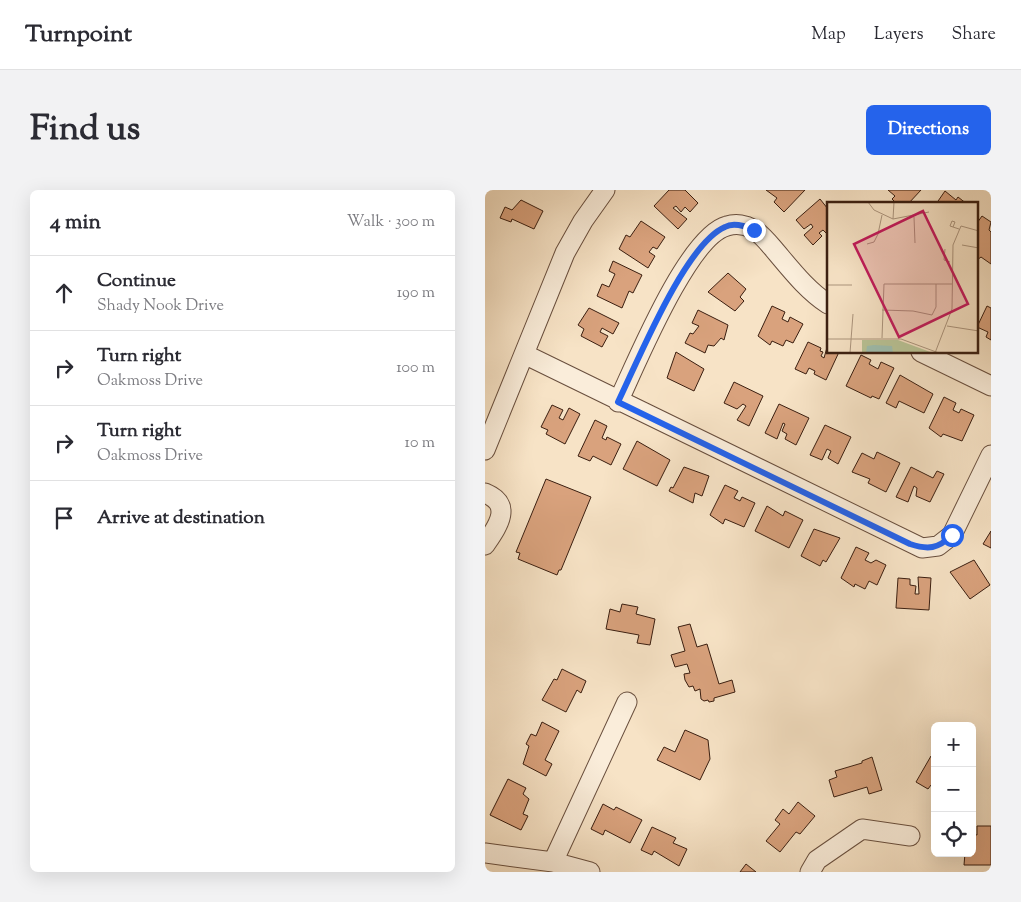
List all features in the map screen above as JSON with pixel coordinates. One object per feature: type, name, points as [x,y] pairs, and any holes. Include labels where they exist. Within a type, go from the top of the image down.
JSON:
[{"type":"street","points":[[485,450],[565,254],[583,221],[605,190]]},
{"type":"street","points":[[618,402],[683,272],[709,239],[726,226],[745,226],[763,236],[807,288],[827,303]]},
{"type":"street","points":[[524,354],[618,402],[922,548],[930,549],[938,546],[952,535],[991,455]]},
{"type":"street","points":[[925,354],[991,386]]},
{"type":"street","points":[[485,493],[494,497],[500,505],[501,520],[485,545]]},
{"type":"street","points":[[553,862],[627,702]]},
{"type":"street","points":[[810,872],[817,860],[863,829],[910,836]]},
{"type":"street","points":[[485,852],[553,862],[591,872]]},
{"type":"building","points":[[669,190],[685,190],[698,203],[690,212],[685,207],[681,212],[676,206],[673,208],[687,219],[678,229],[654,206]]},
{"type":"building","points":[[766,190],[805,190],[784,212],[774,202],[777,198]]},
{"type":"building","points":[[888,190],[921,190],[910,202],[895,202],[892,199],[895,196]]},
{"type":"building","points":[[945,191],[956,200],[958,197],[964,202],[937,202]]},
{"type":"building","points":[[820,199],[827,208],[827,232],[826,233],[823,230],[819,233],[822,236],[813,245],[804,235],[813,227],[811,224],[804,229],[796,220]]},
{"type":"building","points":[[521,200],[543,211],[534,229],[512,219],[511,222],[500,218],[505,207],[512,210]]},
{"type":"building","points":[[982,216],[991,222],[989,230],[991,232],[991,264],[981,257],[978,259],[978,222]]},
{"type":"building","points":[[641,221],[665,237],[657,249],[653,247],[649,252],[655,256],[648,268],[619,249],[626,235],[630,237]]},
{"type":"building","points":[[613,261],[642,275],[633,293],[629,291],[622,308],[597,296],[602,284],[609,287],[615,274],[609,271]]},
{"type":"building","points":[[728,273],[746,289],[740,297],[744,301],[735,311],[708,292]]},
{"type":"building","points":[[772,306],[785,312],[782,319],[788,322],[790,317],[803,324],[793,343],[786,340],[783,346],[772,341],[770,345],[758,336]]},
{"type":"building","points":[[987,306],[991,308],[991,340],[986,337],[988,332],[978,327]]},
{"type":"building","points":[[589,308],[619,323],[613,334],[602,328],[600,332],[608,336],[602,347],[581,336],[584,329],[578,325]]},
{"type":"building","points":[[698,310],[728,325],[724,340],[721,338],[714,346],[708,345],[705,353],[685,343],[690,333],[693,334],[699,326],[692,323]]},
{"type":"building","points":[[808,342],[821,348],[820,351],[823,352],[821,356],[824,358],[827,348],[827,354],[838,354],[826,380],[814,374],[815,371],[809,368],[806,374],[795,369]]},
{"type":"building","points":[[676,352],[704,369],[694,391],[667,378]]},
{"type":"building","points":[[861,355],[871,360],[869,364],[878,369],[881,362],[894,368],[879,399],[872,396],[871,398],[846,386]]},
{"type":"building","points":[[900,375],[933,394],[924,413],[899,401],[896,408],[886,403]]},
{"type":"building","points":[[734,382],[763,396],[749,426],[737,420],[746,406],[743,404],[737,409],[724,403]]},
{"type":"building","points":[[944,397],[956,403],[953,410],[959,413],[961,409],[974,415],[962,441],[943,434],[941,437],[929,428]]},
{"type":"building","points":[[779,404],[809,418],[796,445],[785,439],[787,434],[782,431],[785,424],[783,423],[777,439],[765,433]]},
{"type":"building","points":[[552,405],[563,410],[559,418],[563,420],[569,408],[580,414],[565,444],[546,434],[548,430],[541,427]]},
{"type":"building","points":[[595,420],[607,426],[602,438],[606,440],[607,437],[621,444],[611,465],[593,456],[590,461],[578,456]]},
{"type":"building","points":[[825,425],[851,437],[838,464],[828,458],[831,451],[827,449],[822,460],[810,455]]},
{"type":"building","points":[[637,441],[670,460],[657,486],[623,469]]},
{"type":"building","points":[[877,452],[900,463],[886,492],[868,483],[870,479],[852,472],[862,453],[874,459]]},
{"type":"building","points":[[684,467],[709,476],[702,496],[695,493],[693,503],[669,491],[671,487],[673,488]]},
{"type":"building","points":[[911,467],[933,478],[937,471],[944,474],[930,502],[916,496],[917,488],[914,486],[908,502],[896,497]]},
{"type":"building","points":[[546,479],[591,497],[561,570],[559,570],[557,575],[518,559],[520,553],[516,552]]},
{"type":"building","points":[[725,485],[738,491],[734,498],[740,501],[742,497],[755,503],[744,527],[725,519],[723,524],[710,515]]},
{"type":"building","points":[[767,506],[783,516],[785,511],[803,520],[789,548],[755,531]]},
{"type":"building","points":[[814,529],[840,538],[826,562],[823,560],[820,566],[801,556]]},
{"type":"building","points":[[991,531],[991,548],[983,544]]},
{"type":"building","points":[[856,547],[869,553],[865,560],[871,563],[876,560],[886,565],[877,585],[869,581],[865,589],[855,584],[854,587],[841,578]]},
{"type":"building","points":[[974,560],[990,585],[970,599],[950,572]]},
{"type":"building","points":[[918,577],[931,578],[929,610],[896,608],[898,578],[910,579],[910,585],[916,586],[915,594],[919,594]]},
{"type":"building","points":[[622,604],[638,607],[636,614],[655,619],[650,645],[637,643],[639,635],[606,629],[610,609],[620,612]]},
{"type":"building","points":[[690,624],[697,647],[707,644],[719,684],[732,680],[735,692],[714,698],[714,701],[704,701],[701,699],[700,689],[695,691],[693,686],[689,687],[685,680],[684,674],[690,673],[687,664],[675,667],[671,655],[685,651],[678,627]]},
{"type":"building","points":[[562,669],[586,681],[581,693],[577,690],[566,712],[542,700],[554,679],[557,680]]},
{"type":"building","points":[[542,722],[559,731],[545,760],[552,764],[546,776],[523,764],[529,746],[526,744],[531,734],[536,736]]},
{"type":"building","points":[[685,730],[708,740],[710,759],[700,780],[657,760],[664,747],[675,752]]},
{"type":"building","points":[[931,756],[931,785],[928,789],[916,782]]},
{"type":"building","points":[[872,757],[882,790],[869,794],[867,787],[834,797],[829,780],[837,777],[835,771],[862,763],[862,761]]},
{"type":"building","points":[[508,779],[526,788],[523,794],[529,799],[523,814],[528,816],[521,830],[490,815]]},
{"type":"building","points":[[798,802],[815,816],[800,834],[796,832],[780,852],[766,841],[780,824],[775,820],[783,809],[789,814]]},
{"type":"building","points":[[603,804],[614,810],[616,807],[642,820],[630,843],[605,830],[603,835],[591,829]]},
{"type":"building","points":[[977,826],[991,826],[991,865],[964,865],[965,857],[976,857]]},
{"type":"building","points":[[652,827],[676,838],[673,843],[687,849],[679,866],[654,851],[652,855],[641,850]]},
{"type":"building","points":[[746,864],[756,872],[740,872]]},
{"type":"route","points":[[754,230],[745,226],[726,226],[709,239],[692,257],[668,298],[618,402],[910,544],[930,549],[946,541],[952,535]]}]
